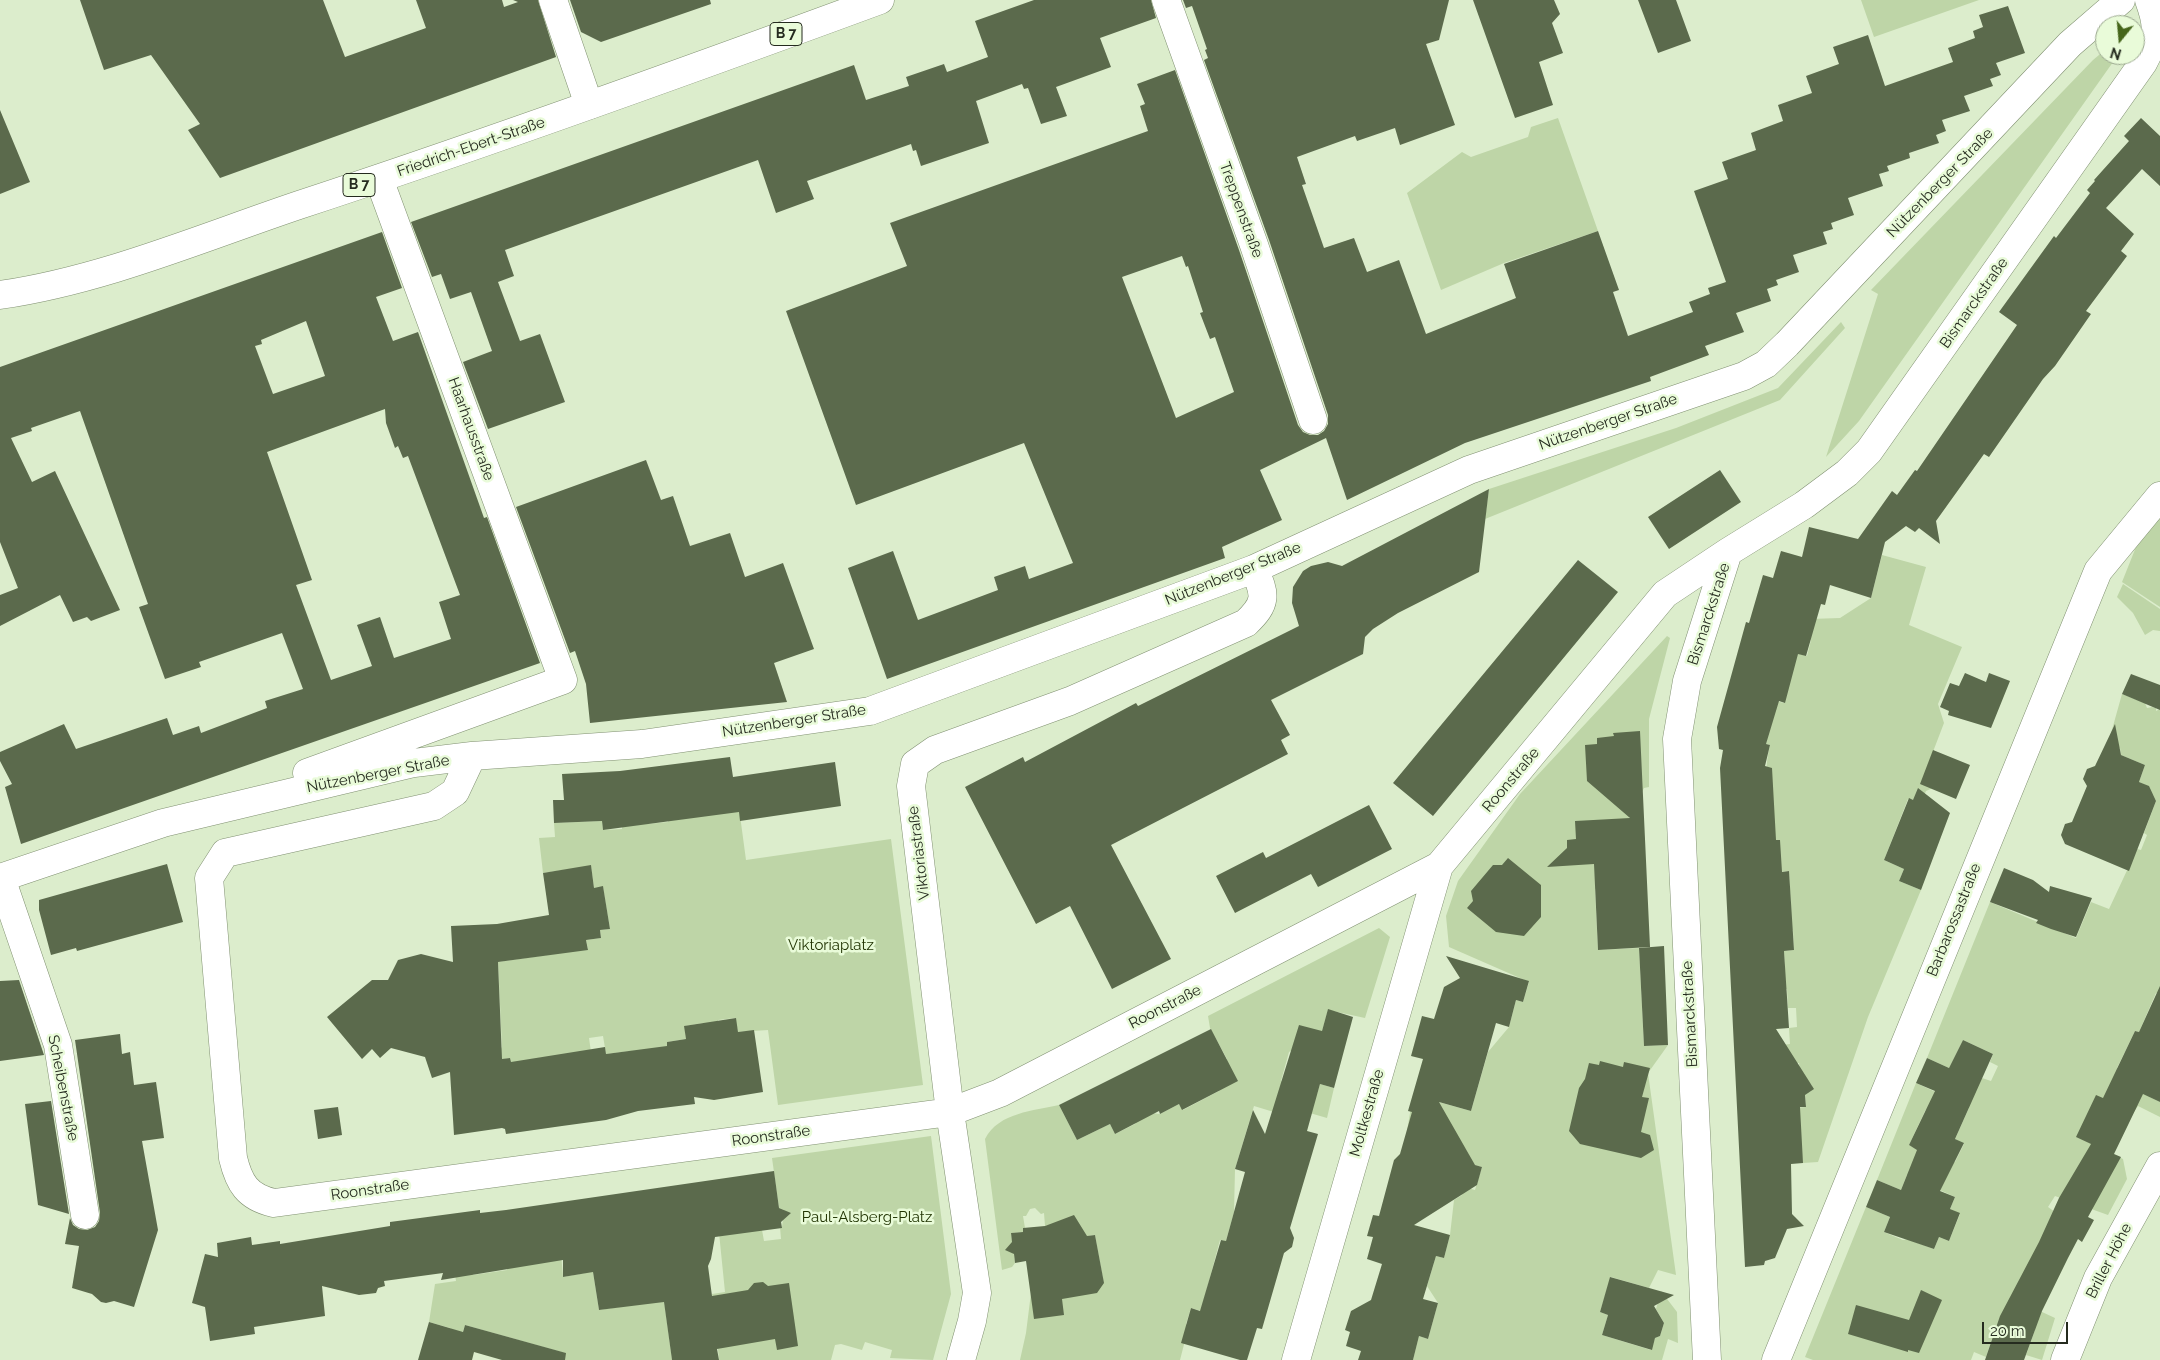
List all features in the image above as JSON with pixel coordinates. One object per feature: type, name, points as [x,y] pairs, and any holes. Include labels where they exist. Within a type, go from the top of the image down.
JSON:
[{"type":"street","points":[[553,0],[589,106]]},
{"type":"street","name":"Friedrich-Ebert-Straße","points":[[0,295],[34,290],[129,264],[589,106],[880,0]]},
{"type":"street","name":"Treppenstraße","points":[[1166,0],[1254,245],[1313,420]]},
{"type":"street","name":"Nützenberger Straße","points":[[0,878],[122,835],[214,809],[414,763],[472,756],[642,744],[870,711],[1254,569],[1469,470],[1744,376],[1766,364],[2070,44],[2121,0]]},
{"type":"street","name":"Bismarckstraße","points":[[1708,1360],[1677,739],[1688,681],[1728,552],[1804,505],[1847,473],[1869,451],[2143,64],[2157,36],[2155,15],[2149,0]]},
{"type":"street","name":"Haarhausstraße","points":[[379,179],[562,680]]},
{"type":"street","name":"Barbarossastraße","points":[[1776,1360],[2098,571],[2160,496]]},
{"type":"street","name":"Roonstraße","points":[[472,756],[455,792],[434,806],[225,853],[209,878],[233,1158],[238,1179],[259,1200],[274,1203],[950,1112],[1000,1093],[1439,866],[1665,594],[1728,552]]},
{"type":"street","name":"Viktoriastraße","points":[[961,1360],[972,1321],[977,1293],[950,1112],[911,786],[915,764],[935,750],[1070,701],[1246,623],[1260,610],[1264,596],[1254,569]]},
{"type":"street","name":"Nützenberger Straße","points":[[214,809],[224,803],[562,680]]},
{"type":"street","name":"Moltkestraße","points":[[1296,1360],[1439,866]]},
{"type":"street","name":"Scheibenstraße","points":[[0,878],[58,1045],[85,1215]]},
{"type":"street","name":"Briller Höhe","points":[[2065,1360],[2098,1278],[2160,1166]]},
{"type":"green space","points":[[1861,0],[1979,0],[1874,37]]},
{"type":"green space","points":[[2095,58],[2095,65],[2111,65],[1859,421],[1826,457],[1878,294],[1871,290]]},
{"type":"green space","points":[[1558,118],[1598,231],[1504,263],[1441,290],[1407,193],[1462,152],[1471,157],[1528,137],[1531,127]]},
{"type":"green space","points":[[1841,322],[1845,328],[1780,400],[1485,519],[1489,489],[1676,428],[1778,388]]},
{"type":"green space","points":[[2160,513],[2160,607],[2122,582],[2140,537]]},
{"type":"green space","points":[[1882,555],[1926,567],[1909,625],[1962,647],[1938,704],[1944,723],[1926,770],[1935,787],[1926,791],[1921,803],[1908,799],[1884,860],[1904,869],[1899,881],[1921,890],[1868,1017],[1818,1162],[1803,1163],[1795,1108],[1806,1107],[1805,1093],[1811,1091],[1812,1086],[1809,1082],[1801,1081],[1799,1063],[1783,1063],[1782,1045],[1790,1044],[1789,1028],[1797,1027],[1796,1008],[1788,1008],[1787,989],[1779,989],[1785,969],[1784,951],[1794,950],[1793,930],[1783,930],[1791,910],[1789,871],[1780,872],[1770,825],[1766,776],[1770,745],[1766,744],[1773,700],[1784,703],[1785,650],[1807,656],[1811,640],[1807,639],[1810,619],[1840,618],[1871,598]]},
{"type":"green space","points":[[2123,584],[2160,609],[2160,631],[2153,630],[2145,635],[2133,613],[2117,597]]},
{"type":"green space","points":[[1667,636],[1670,638],[1649,719],[1649,787],[1644,788],[1629,818],[1631,859],[1647,886],[1595,889],[1598,950],[1639,948],[1644,1046],[1668,1045],[1648,1073],[1676,1275],[1658,1270],[1649,1288],[1611,1277],[1600,1312],[1608,1315],[1602,1335],[1651,1350],[1655,1338],[1660,1336],[1664,1323],[1656,1309],[1661,1291],[1677,1312],[1678,1343],[1668,1339],[1662,1360],[1413,1360],[1419,1336],[1428,1339],[1438,1303],[1427,1286],[1436,1256],[1444,1258],[1450,1235],[1454,1200],[1462,1195],[1464,1187],[1475,1190],[1482,1167],[1467,1163],[1469,1155],[1465,1148],[1407,1131],[1413,1095],[1471,1111],[1488,1052],[1509,1027],[1516,1000],[1523,1002],[1529,982],[1449,947],[1446,916],[1458,881],[1520,794]]},
{"type":"green space","points":[[2122,694],[2145,703],[2147,708],[2156,708],[2156,711],[2160,709],[2160,994],[2156,993],[2139,1032],[2135,1031],[2117,1068],[2154,1088],[2150,1097],[2160,1102],[2160,1117],[2138,1106],[2134,1112],[2077,1137],[2123,1159],[2127,1179],[2108,1215],[2055,1196],[2048,1207],[2055,1212],[2027,1305],[2055,1318],[2042,1360],[2026,1355],[2035,1330],[1995,1330],[1986,1357],[1974,1352],[1971,1360],[1813,1360],[1805,1357],[1866,1207],[1890,1217],[1884,1232],[1903,1240],[1915,1238],[1915,1242],[1934,1249],[1939,1237],[1949,1241],[1960,1214],[1950,1209],[1955,1197],[1907,1175],[1901,1190],[1877,1180],[1916,1083],[1940,1094],[1982,1078],[1991,1081],[1998,1066],[1990,1062],[1993,1054],[1963,1040],[1949,1068],[1927,1058],[1990,902],[2076,938],[2091,902],[2109,909],[2137,849],[2141,850],[2147,835],[2144,833],[2156,801],[2153,795],[2146,791],[2148,786],[2139,782],[2145,765],[2121,755],[2120,748],[2108,744]],"holes":[[[1939,1094],[1969,1108],[1955,1139],[1964,1144],[1955,1162],[1937,1154],[1935,1158],[1909,1145],[1925,1111]]]},
{"type":"green space","name":"Viktoriaplatz","points":[[739,808],[746,860],[891,839],[923,1085],[778,1105],[768,1030],[738,1032],[735,1018],[718,1020],[719,1032],[705,1035],[703,1023],[685,1026],[686,1039],[667,1042],[668,1051],[630,1051],[606,1054],[603,1036],[589,1038],[591,1052],[539,1058],[512,1070],[510,1058],[493,1061],[502,1047],[498,962],[588,949],[586,940],[601,938],[600,930],[610,929],[603,887],[594,888],[591,866],[543,873],[539,838],[555,837],[554,823],[602,821],[603,830],[622,829],[622,820],[647,817],[648,824],[668,822],[667,815]]},
{"type":"green space","points":[[1379,928],[1390,937],[1365,1018],[1328,1010],[1322,1031],[1289,1052],[1281,1081],[1317,1094],[1320,1084],[1334,1088],[1327,1118],[1303,1111],[1300,1120],[1254,1106],[1235,1169],[1234,1212],[1226,1241],[1220,1240],[1201,1311],[1191,1308],[1186,1324],[1189,1325],[1180,1360],[1020,1360],[1026,1333],[1031,1293],[1103,1279],[1095,1235],[1073,1238],[1080,1226],[1075,1219],[1045,1226],[1044,1213],[1041,1214],[1035,1208],[1030,1209],[1026,1216],[1023,1216],[1025,1228],[1023,1232],[1011,1233],[1015,1263],[1012,1267],[1002,1270],[985,1139],[991,1130],[999,1123],[1018,1114],[1059,1105],[1077,1140],[1110,1124],[1115,1134],[1135,1124],[1143,1112],[1160,1114],[1179,1104],[1183,1110],[1219,1091],[1227,1059],[1210,1028],[1208,1016]]},
{"type":"green space","name":"Paul-Alsberg-Platz","points":[[931,1136],[951,1294],[933,1360],[890,1358],[892,1350],[865,1342],[862,1350],[841,1344],[835,1345],[831,1360],[714,1360],[719,1359],[712,1294],[725,1292],[716,1203],[762,1230],[764,1241],[781,1239],[780,1227],[782,1227],[784,1210],[779,1208],[772,1158]]},
{"type":"green space","points":[[561,1253],[563,1277],[585,1273],[583,1261],[591,1259],[599,1310],[664,1300],[672,1360],[563,1360],[565,1353],[465,1325],[461,1337],[450,1328],[429,1322],[435,1284],[456,1281],[455,1274],[473,1271],[473,1275],[507,1270],[508,1267]]},
{"type":"building","points":[[80,0],[323,0],[345,57],[426,28],[416,0],[502,0],[504,7],[518,2],[513,0],[538,0],[556,57],[220,178],[188,130],[200,124],[151,55],[104,70]]},
{"type":"building","points":[[570,0],[710,0],[711,4],[601,42],[581,32]]},
{"type":"building","points":[[1034,0],[1151,0],[1156,18],[1100,38],[1111,67],[1056,87],[1067,116],[1041,124],[1028,88],[1024,89],[1022,84],[976,101],[989,143],[921,166],[916,150],[913,151],[911,144],[807,181],[814,199],[776,213],[758,160],[505,250],[514,276],[498,282],[520,341],[540,334],[565,402],[488,429],[463,362],[492,351],[471,292],[450,299],[441,274],[432,277],[411,222],[854,65],[866,100],[909,86],[906,77],[944,64],[947,72],[988,57],[975,21]]},
{"type":"building","points":[[1183,0],[1449,0],[1439,40],[1426,44],[1455,125],[1400,145],[1395,128],[1357,141],[1355,136],[1297,157],[1306,184],[1302,185],[1324,248],[1354,238],[1367,272],[1399,260],[1426,334],[1516,298],[1504,264],[1598,231],[1619,290],[1613,292],[1628,336],[1693,312],[1689,302],[1710,294],[1708,288],[1726,282],[1694,191],[1728,179],[1722,162],[1756,150],[1751,133],[1783,121],[1778,105],[1812,93],[1806,76],[1839,64],[1833,47],[1868,35],[1885,86],[1953,62],[1948,48],[1975,38],[1973,31],[1983,27],[1979,15],[2008,6],[2025,53],[1996,63],[2001,75],[1990,79],[1993,86],[1964,96],[1970,111],[1942,120],[1946,131],[1936,135],[1939,143],[1909,153],[1910,158],[1887,166],[1889,171],[1879,174],[1883,186],[1848,198],[1854,215],[1831,223],[1833,229],[1823,232],[1827,244],[1793,255],[1799,272],[1776,280],[1778,285],[1767,289],[1771,301],[1736,313],[1744,332],[1705,346],[1709,355],[1650,377],[1651,381],[1465,443],[1347,500],[1326,438],[1260,470],[1282,520],[1222,547],[1225,558],[887,679],[848,568],[893,551],[918,620],[998,590],[994,577],[1025,566],[1029,579],[1073,563],[1024,443],[856,505],[786,311],[907,266],[890,223],[1148,131],[1140,106],[1145,104],[1137,84],[1175,70],[1239,250],[1298,425],[1303,432],[1310,435],[1318,435],[1324,431],[1328,424],[1328,415],[1269,240],[1204,60],[1208,58],[1205,50],[1207,49],[1192,6],[1186,8]],"holes":[[[1182,256],[1186,267],[1188,266],[1203,312],[1200,313],[1210,339],[1215,337],[1234,392],[1176,418],[1122,277]]]},
{"type":"building","points":[[1473,0],[1554,0],[1560,14],[1552,23],[1563,53],[1539,62],[1553,105],[1515,118]]},
{"type":"building","points":[[1638,0],[1676,0],[1691,41],[1658,53]]},
{"type":"building","points":[[0,110],[30,182],[0,194]]},
{"type":"building","points":[[2141,118],[2160,136],[2160,186],[2142,169],[2106,208],[2134,234],[2121,251],[2127,256],[2086,311],[2091,314],[1989,457],[1984,454],[1936,521],[1940,544],[1919,528],[1915,532],[1906,526],[1885,542],[1871,598],[1830,585],[1825,605],[1821,604],[1806,656],[1798,654],[1785,703],[1779,701],[1766,744],[1770,745],[1765,766],[1772,768],[1776,840],[1780,840],[1782,872],[1789,871],[1794,950],[1784,951],[1789,1028],[1776,1029],[1814,1089],[1805,1095],[1806,1107],[1800,1107],[1803,1163],[1791,1164],[1792,1214],[1804,1226],[1787,1229],[1775,1258],[1765,1261],[1764,1265],[1745,1267],[1720,768],[1723,750],[1719,749],[1717,727],[1746,622],[1749,623],[1763,575],[1773,578],[1781,551],[1802,557],[1809,527],[1858,539],[1892,491],[1897,495],[1915,470],[1917,471],[2017,325],[1999,312],[2054,236],[2056,238],[2090,193],[2087,190],[2094,180],[2129,141],[2124,136]]},
{"type":"building","points":[[382,232],[402,288],[376,297],[393,341],[418,332],[484,518],[487,517],[540,663],[21,844],[5,787],[12,784],[0,761],[0,752],[64,724],[76,749],[167,718],[173,735],[199,726],[201,733],[267,708],[265,701],[303,689],[282,633],[199,662],[201,667],[165,679],[139,607],[148,604],[80,411],[31,428],[32,431],[11,438],[32,482],[55,471],[120,610],[91,621],[87,617],[73,622],[60,595],[0,626],[0,595],[18,588],[0,542],[0,367]],"holes":[[[306,321],[325,376],[273,394],[255,346],[262,344],[261,340]],[[385,409],[386,423],[395,448],[398,446],[403,458],[408,456],[460,595],[439,602],[451,639],[394,658],[380,617],[357,625],[372,666],[331,680],[296,585],[312,580],[267,452]]]},
{"type":"building","points":[[646,460],[661,500],[673,496],[690,546],[730,533],[745,577],[783,563],[814,649],[774,663],[787,702],[590,723],[586,684],[575,651],[570,653],[516,507]]},
{"type":"building","points":[[1720,470],[1741,502],[1669,549],[1648,517]]},
{"type":"building","points":[[1489,489],[1479,572],[1398,613],[1373,629],[1365,637],[1363,654],[1271,700],[1290,735],[1281,740],[1288,754],[1111,845],[1171,959],[1112,989],[1070,906],[1036,924],[965,787],[1023,757],[1025,762],[1136,703],[1138,706],[1299,626],[1292,603],[1293,587],[1303,571],[1311,566],[1328,562],[1342,566]]},
{"type":"building","points":[[1578,560],[1618,592],[1433,816],[1393,783]]},
{"type":"building","points":[[1965,673],[1986,682],[1989,673],[2010,681],[1991,728],[1948,715],[1949,711],[1940,707],[1950,683],[1959,686]]},
{"type":"building","points":[[2131,674],[2160,685],[2160,710],[2122,694]]},
{"type":"building","points":[[2115,724],[2121,755],[2145,765],[2139,782],[2149,786],[2156,801],[2129,871],[2065,844],[2061,835],[2065,824],[2072,822],[2087,786],[2083,779],[2087,769],[2095,766]]},
{"type":"building","points":[[1640,731],[1650,947],[1598,950],[1594,864],[1547,867],[1567,848],[1567,840],[1576,839],[1575,821],[1630,818],[1587,781],[1585,745],[1597,744],[1597,738],[1614,736],[1613,733]]},
{"type":"building","points":[[1933,750],[1970,765],[1956,799],[1920,784]]},
{"type":"building","points":[[730,757],[733,777],[835,762],[841,806],[740,821],[739,812],[603,830],[602,821],[554,823],[553,800],[564,800],[562,774],[620,771]]},
{"type":"building","points":[[1918,788],[1950,813],[1921,890],[1899,881],[1904,869],[1884,860],[1909,798],[1913,800]]},
{"type":"building","points":[[1369,805],[1392,849],[1318,887],[1311,874],[1235,913],[1216,876],[1263,852],[1266,858]]},
{"type":"building","points":[[1508,858],[1541,885],[1541,917],[1524,936],[1496,932],[1467,908],[1473,901],[1471,891],[1493,865],[1502,865]]},
{"type":"building","points":[[167,864],[183,922],[77,951],[76,948],[51,955],[39,910],[39,900]]},
{"type":"building","points":[[591,865],[594,888],[603,886],[610,929],[600,930],[601,938],[586,940],[588,950],[498,962],[502,1059],[510,1058],[511,1062],[605,1047],[606,1054],[667,1046],[667,1042],[686,1039],[684,1026],[736,1018],[738,1032],[754,1030],[763,1092],[714,1100],[694,1097],[695,1104],[638,1111],[606,1120],[506,1134],[505,1129],[502,1128],[454,1135],[450,1072],[432,1078],[425,1057],[391,1048],[380,1058],[372,1049],[362,1059],[327,1017],[372,980],[388,980],[398,960],[421,954],[453,962],[451,926],[497,924],[549,915],[543,873]]},
{"type":"building","points":[[2004,868],[2033,880],[2049,892],[2050,886],[2092,898],[2076,937],[2036,923],[2038,920],[1990,902]]},
{"type":"building","points":[[1664,946],[1668,1045],[1644,1046],[1639,948]]},
{"type":"building","points":[[1446,956],[1529,981],[1523,1002],[1516,1000],[1509,1027],[1496,1023],[1471,1111],[1439,1102],[1475,1165],[1482,1167],[1477,1185],[1414,1225],[1450,1235],[1444,1258],[1436,1256],[1423,1299],[1438,1303],[1428,1339],[1419,1336],[1413,1360],[1358,1360],[1361,1351],[1346,1346],[1350,1332],[1345,1330],[1351,1311],[1371,1300],[1382,1264],[1367,1259],[1373,1237],[1367,1236],[1373,1215],[1379,1216],[1394,1160],[1400,1154],[1412,1112],[1408,1111],[1423,1059],[1411,1056],[1422,1016],[1434,1019],[1444,987],[1460,978]]},
{"type":"building","points":[[19,980],[44,1055],[0,1061],[0,981]]},
{"type":"building","points":[[2160,986],[2160,1102],[2143,1094],[2114,1154],[2121,1157],[2088,1217],[2094,1220],[2082,1242],[2078,1239],[2068,1258],[2042,1311],[2024,1360],[1985,1360],[2000,1316],[2039,1242],[2059,1198],[2091,1144],[2076,1137],[2096,1095],[2103,1098],[2135,1031],[2139,1032]]},
{"type":"building","points":[[1328,1009],[1353,1017],[1334,1088],[1320,1084],[1307,1131],[1318,1134],[1290,1228],[1294,1238],[1292,1247],[1284,1253],[1262,1329],[1257,1328],[1247,1360],[1240,1360],[1181,1343],[1191,1308],[1200,1311],[1221,1240],[1226,1241],[1245,1172],[1235,1169],[1253,1110],[1265,1134],[1299,1025],[1322,1031]]},
{"type":"building","points":[[1211,1029],[1238,1081],[1182,1110],[1179,1104],[1160,1114],[1159,1111],[1115,1134],[1110,1124],[1077,1140],[1059,1105]]},
{"type":"building","points":[[120,1034],[122,1054],[130,1052],[134,1085],[156,1082],[164,1138],[142,1141],[158,1230],[134,1307],[114,1301],[101,1302],[92,1294],[72,1288],[79,1246],[65,1244],[70,1218],[73,1225],[79,1229],[87,1230],[95,1227],[99,1221],[100,1213],[75,1040]]},
{"type":"building","points":[[1963,1040],[1993,1054],[1955,1139],[1964,1143],[1940,1191],[1955,1197],[1950,1209],[1960,1213],[1949,1241],[1939,1237],[1934,1249],[1884,1232],[1890,1217],[1866,1207],[1877,1180],[1901,1190],[1917,1150],[1909,1145],[1935,1091],[1916,1083],[1927,1058],[1949,1068]]},
{"type":"building","points":[[1600,1061],[1623,1067],[1624,1062],[1650,1068],[1642,1097],[1649,1098],[1641,1132],[1650,1135],[1654,1150],[1641,1158],[1580,1144],[1569,1131],[1579,1088],[1585,1079],[1589,1063],[1599,1065]]},
{"type":"building","points":[[51,1101],[69,1214],[38,1205],[25,1104]]},
{"type":"building","points":[[338,1107],[342,1135],[318,1139],[314,1110]]},
{"type":"building","points":[[774,1171],[779,1208],[791,1213],[781,1222],[782,1228],[715,1237],[708,1266],[712,1296],[748,1290],[754,1283],[763,1282],[768,1286],[789,1283],[798,1346],[777,1350],[775,1339],[717,1349],[719,1360],[672,1360],[664,1302],[599,1310],[593,1272],[563,1277],[563,1260],[441,1280],[443,1273],[384,1281],[385,1286],[378,1288],[376,1293],[359,1295],[322,1286],[325,1316],[254,1327],[255,1334],[210,1341],[205,1307],[192,1303],[205,1254],[218,1257],[217,1243],[251,1237],[252,1245],[280,1241],[280,1244],[390,1226],[390,1222],[480,1210],[480,1213],[506,1210]]},
{"type":"building","points":[[1074,1215],[1087,1236],[1095,1235],[1104,1283],[1097,1293],[1062,1299],[1064,1315],[1034,1319],[1026,1261],[1015,1263],[1014,1254],[1005,1250],[1012,1242],[1011,1233],[1023,1232],[1023,1228],[1045,1226]]},
{"type":"building","points":[[1610,1277],[1674,1295],[1654,1306],[1664,1323],[1660,1336],[1655,1338],[1652,1350],[1602,1335],[1608,1315],[1600,1312]]},
{"type":"building","points":[[1921,1290],[1942,1300],[1919,1353],[1908,1350],[1908,1352],[1848,1334],[1856,1305],[1909,1320]]},
{"type":"building","points":[[429,1322],[463,1332],[465,1325],[566,1353],[565,1360],[502,1360],[474,1352],[472,1360],[418,1360]]}]
